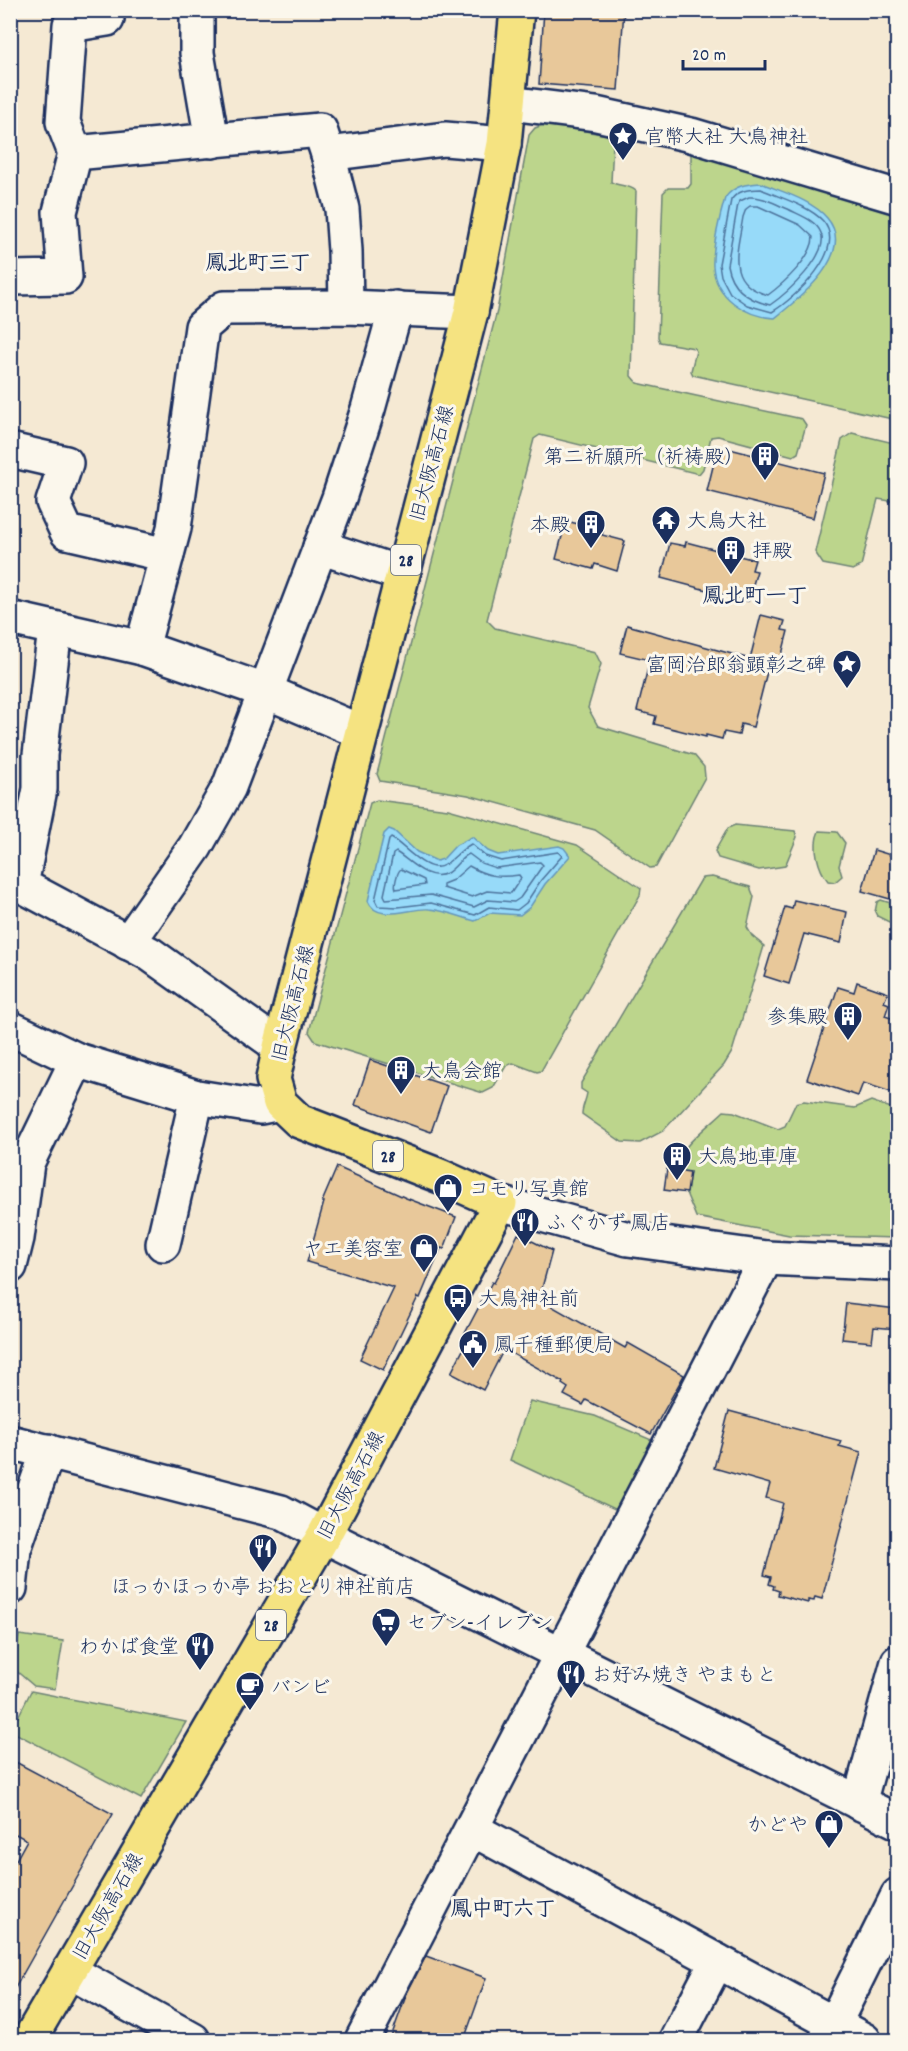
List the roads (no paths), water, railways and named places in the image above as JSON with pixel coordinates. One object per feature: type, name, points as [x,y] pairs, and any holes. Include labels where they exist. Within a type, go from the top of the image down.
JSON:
[{"type":"main road","name":"旧大阪高石線","points":[[280,1103],[273,1079],[280,1047],[471,312],[504,144],[517,10]]},
{"type":"main road","name":"28","points":[[280,1103],[299,1121],[440,1176],[500,1203]]},
{"type":"main road","name":"旧大阪高石線","points":[[29,2040],[324,1535],[500,1203]]},
{"type":"street","points":[[197,10],[197,53],[212,141]]},
{"type":"street","points":[[10,278],[64,277],[60,212],[75,153],[63,122],[70,25],[107,19]]},
{"type":"street","points":[[509,103],[596,114],[691,135],[897,197]]},
{"type":"street","points":[[75,153],[320,130],[342,209],[346,307]]},
{"type":"street","points":[[328,154],[446,139],[504,144]]},
{"type":"street","points":[[142,648],[174,528],[202,327],[224,308],[346,307],[471,312]]},
{"type":"street","points":[[128,943],[195,847],[229,787],[339,498],[368,409],[396,308]]},
{"type":"street","points":[[10,450],[66,463],[53,502],[67,532],[167,555]]},
{"type":"street","points":[[320,547],[402,574]]},
{"type":"street","points":[[10,618],[142,648],[265,691],[361,732]]},
{"type":"street","points":[[55,629],[40,755],[40,789],[21,885],[150,954],[280,1047]]},
{"type":"street","points":[[10,1028],[77,1060],[197,1097],[260,1107],[280,1103]]},
{"type":"street","points":[[10,1266],[17,1238],[27,1163],[77,1060]]},
{"type":"street","points":[[163,1244],[197,1097]]},
{"type":"street","points":[[500,1203],[628,1239],[766,1258],[897,1264]]},
{"type":"street","points":[[362,2040],[766,1258]]},
{"type":"street","points":[[10,1442],[281,1512],[897,1822]]},
{"type":"street","points":[[10,1588],[14,1549],[48,1452]]},
{"type":"street","points":[[859,1803],[897,1662]]},
{"type":"street","points":[[472,1829],[717,1962],[830,2033],[864,2040]]},
{"type":"street","points":[[830,2033],[897,1895]]},
{"type":"street","points":[[676,2040],[717,1962]]},
{"type":"street","points":[[69,1971],[193,2040]]},
{"type":"water","points":[[761,183],[813,206],[827,218],[834,232],[835,246],[822,274],[798,299],[775,318],[753,314],[734,303],[719,287],[713,266],[715,241],[725,198],[737,188]]},
{"type":"water","points":[[389,829],[417,852],[437,861],[443,859],[456,845],[472,837],[488,851],[498,855],[559,846],[564,848],[570,856],[545,884],[530,907],[520,915],[490,913],[475,921],[429,909],[395,913],[379,912],[372,908],[368,901],[384,834]]},
{"type":"place","name":"官幣大社 大鳥神社","points":[[623,162]]},
{"type":"place","name":"第二祈願所（祈祷殿）","points":[[765,482]]},
{"type":"place","name":"大鳥大社","points":[[666,546]]},
{"type":"place","name":"本殿","points":[[591,550]]},
{"type":"place","name":"拝殿","points":[[731,576]]},
{"type":"place","name":"富岡治郎翁顕彰之碑","points":[[847,690]]},
{"type":"place","name":"参集殿","points":[[848,1042]]},
{"type":"place","name":"大鳥会館","points":[[401,1096]]},
{"type":"place","name":"大鳥地車庫","points":[[677,1182]]},
{"type":"place","name":"コモリ写真館","points":[[448,1214]]},
{"type":"place","name":"ふぐかず 鳳店","points":[[525,1248]]},
{"type":"place","name":"ヤエ美容室","points":[[424,1274]]},
{"type":"place","name":"大鳥神社前","points":[[458,1324]]},
{"type":"place","name":"鳳千種郵便局","points":[[473,1370]]},
{"type":"place","name":"ほっかほっか亭 おおとり神社前店","points":[[263,1574]]},
{"type":"place","name":"セブン-イレブン","points":[[386,1648]]},
{"type":"place","name":"わかば食堂","points":[[200,1672]]},
{"type":"place","name":"お好み焼き やまもと","points":[[571,1700]]},
{"type":"place","name":"バンビ","points":[[250,1712]]},
{"type":"place","name":"かどや","points":[[829,1850]]},
{"type":"district","name":"鳳北町三丁","points":[[258,262]]},
{"type":"district","name":"鳳北町一丁","points":[[755,595]]},
{"type":"district","name":"鳳中町六丁","points":[[503,1908]]}]
